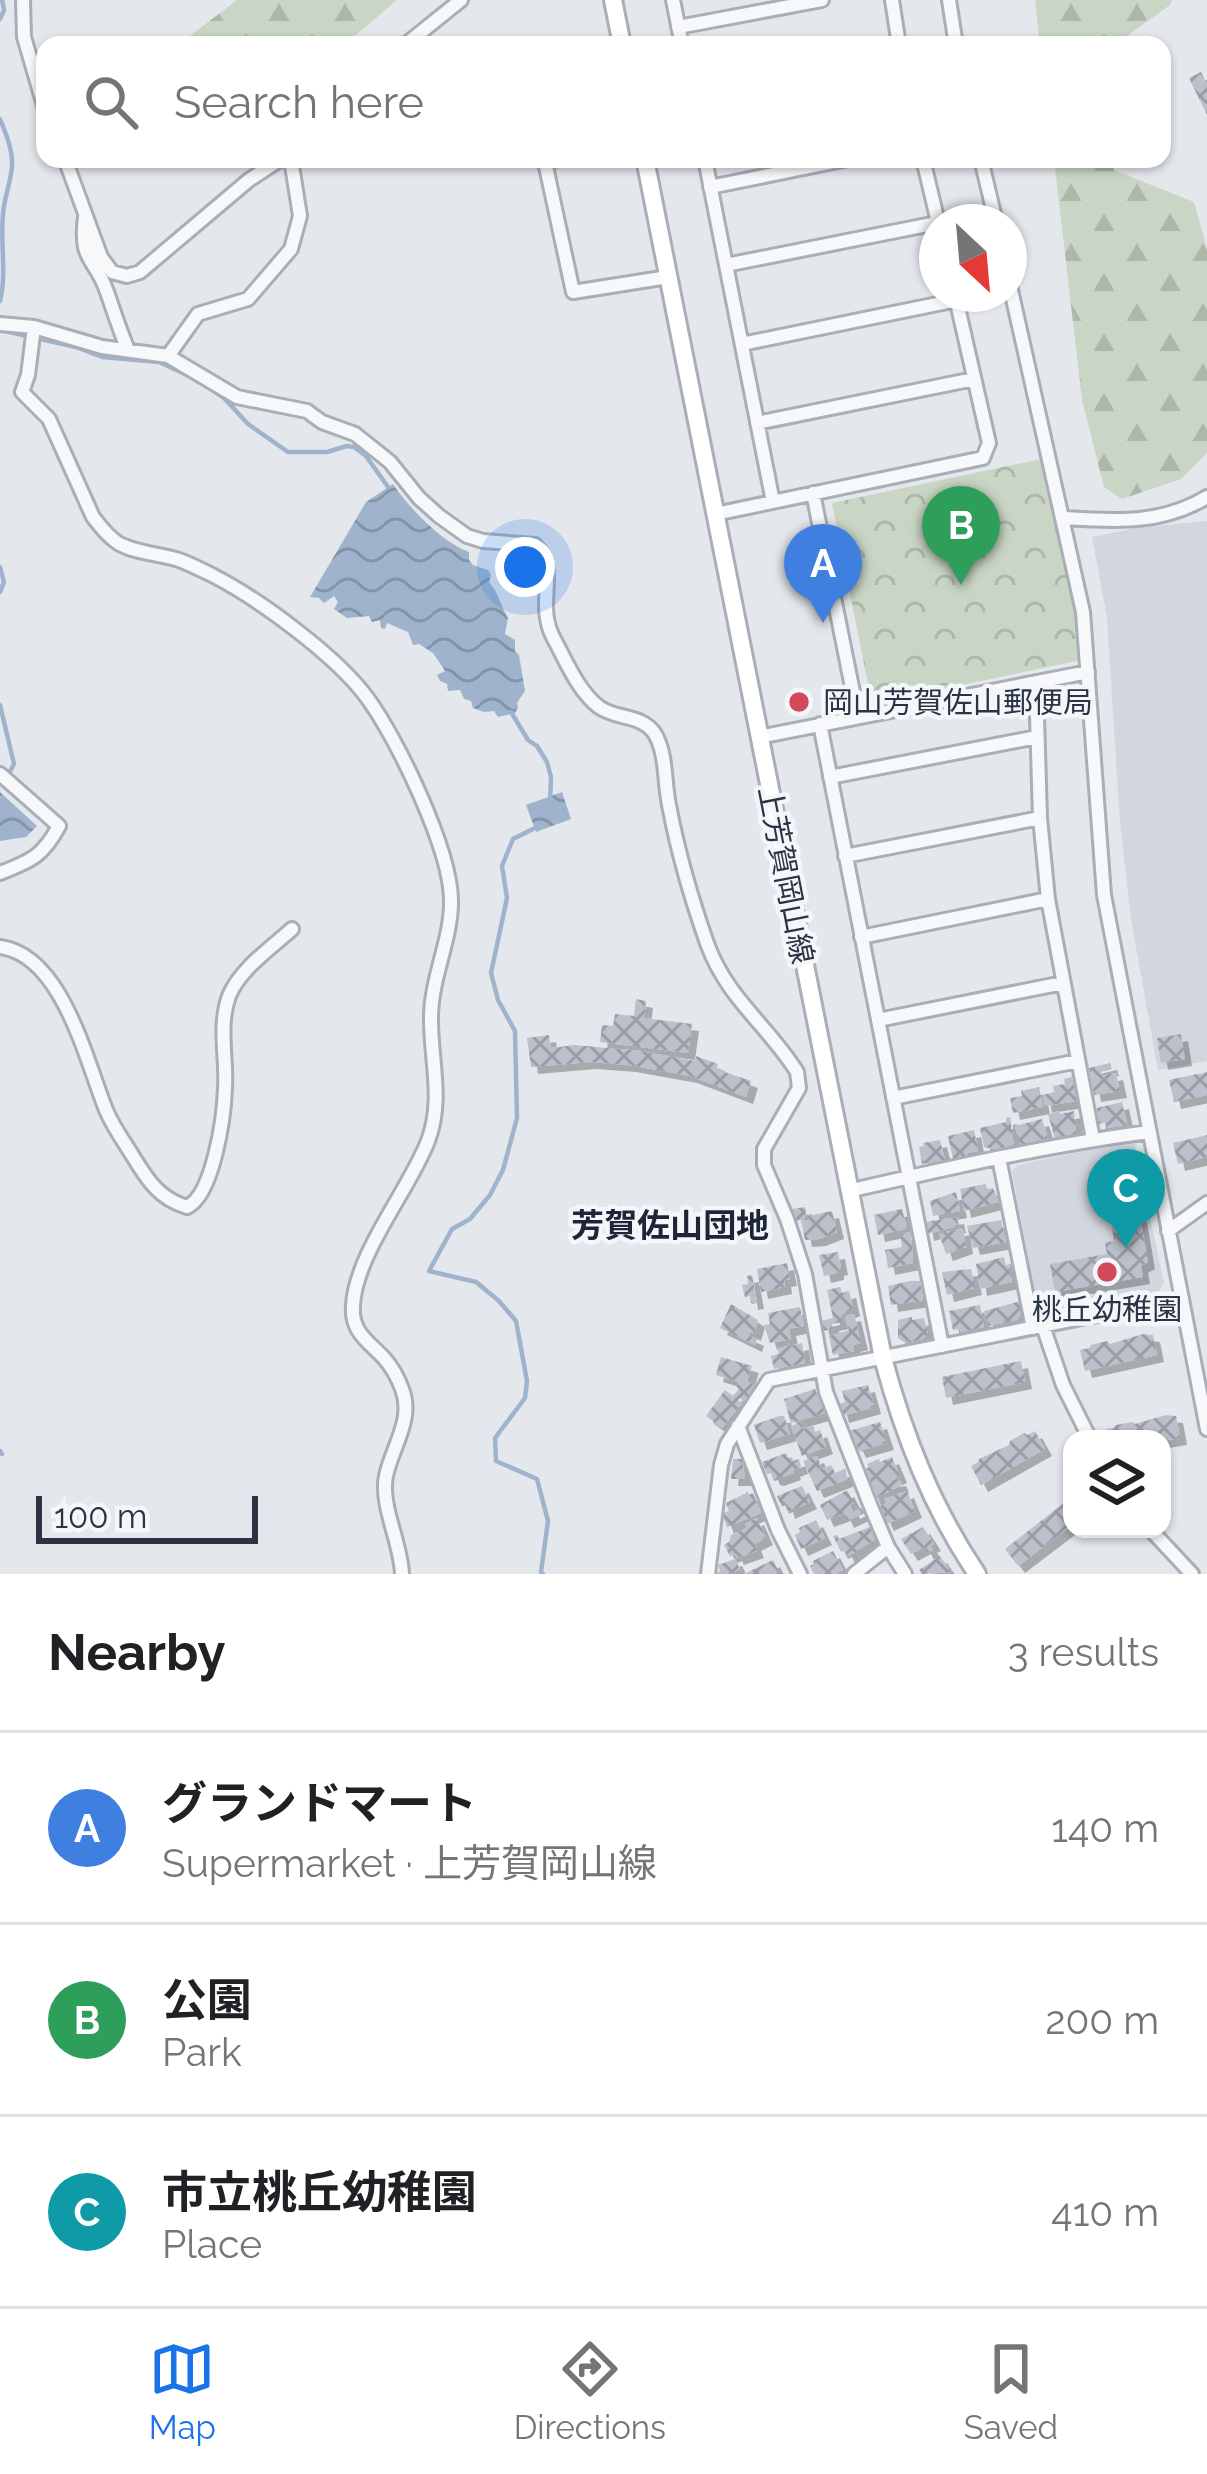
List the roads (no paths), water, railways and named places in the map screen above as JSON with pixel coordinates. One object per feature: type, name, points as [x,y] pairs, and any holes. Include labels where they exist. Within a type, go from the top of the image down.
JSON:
[{"type":"main road","points":[[613,0],[620,36]]},
{"type":"main road","name":"上芳賀岡山線","points":[[647,168],[883,1358],[896,1408],[931,1498],[977,1574]]},
{"type":"street","points":[[23,0],[24,37],[36,79]]},
{"type":"street","points":[[416,36],[461,0]]},
{"type":"street","points":[[673,0],[680,36]]},
{"type":"street","points":[[679,27],[822,0]]},
{"type":"street","points":[[892,0],[898,36]]},
{"type":"street","points":[[949,0],[955,36]]},
{"type":"street","points":[[69,168],[101,257],[112,272],[127,275],[140,272],[267,168]]},
{"type":"street","points":[[168,356],[198,314],[248,299],[291,249],[300,215],[292,168]]},
{"type":"street","points":[[546,168],[574,292],[668,277]]},
{"type":"street","points":[[707,168],[773,502]]},
{"type":"street","points":[[710,188],[805,168]]},
{"type":"street","points":[[925,168],[934,204]]},
{"type":"street","points":[[983,168],[992,204]]},
{"type":"street","points":[[85,216],[82,242],[106,286],[128,350]]},
{"type":"street","points":[[726,265],[919,227]]},
{"type":"street","points":[[742,344],[919,305]]},
{"type":"street","points":[[715,514],[983,458],[989,443],[959,312]]},
{"type":"street","points":[[1016,312],[1083,612],[1105,896],[1207,1430]]},
{"type":"street","points":[[0,324],[33,334],[168,356],[237,397],[307,412],[355,434],[389,462],[429,507],[466,536],[484,542],[535,544],[544,555],[548,579],[545,619],[550,632],[590,698],[613,714],[647,724],[655,735],[682,862],[709,949],[730,990],[797,1072],[800,1088],[764,1149],[764,1166],[805,1274],[826,1392],[889,1547],[905,1574]]},
{"type":"street","points":[[33,334],[22,392],[49,419],[102,530],[120,544],[182,561],[216,577],[342,668],[388,730],[441,844],[452,896],[431,1010],[436,1113],[421,1158],[370,1252],[352,1301],[358,1333],[394,1372],[406,1401],[386,1478],[402,1574]]},
{"type":"street","points":[[757,423],[974,380]]},
{"type":"street","points":[[813,493],[858,717]]},
{"type":"street","points":[[1063,518],[1147,520],[1178,513],[1207,497]]},
{"type":"street","points":[[759,737],[1088,672]]},
{"type":"street","points":[[1036,682],[1048,898],[1093,1139]]},
{"type":"street","points":[[820,724],[942,1346]]},
{"type":"street","points":[[830,777],[1037,737]]},
{"type":"street","points":[[0,774],[59,826],[47,848],[0,873]]},
{"type":"street","points":[[845,856],[1040,818]]},
{"type":"street","points":[[861,937],[1048,898]]},
{"type":"street","points":[[0,947],[31,959],[55,988],[108,1115],[148,1180],[171,1202],[187,1208],[206,1187],[213,1163],[225,1090],[226,1002],[234,985],[292,929]]},
{"type":"street","points":[[878,1020],[1063,983]]},
{"type":"street","points":[[893,1098],[1078,1061]]},
{"type":"street","points":[[848,1191],[1093,1139],[1149,1132]]},
{"type":"street","points":[[999,1158],[1038,1327],[1086,1430]]},
{"type":"street","points":[[1168,1231],[1207,1203]]},
{"type":"street","points":[[708,1574],[727,1444],[769,1380],[1181,1298]]},
{"type":"street","points":[[738,1426],[800,1574]]},
{"type":"street","points":[[1158,1538],[1192,1574]]},
{"type":"street","points":[[854,1574],[889,1547]]},
{"type":"water","points":[[393,484],[427,523],[469,552],[473,565],[491,575],[489,582],[508,618],[505,634],[515,640],[519,655],[525,691],[515,713],[498,717],[494,711],[473,708],[460,690],[448,691],[437,675],[445,671],[433,653],[413,645],[408,632],[387,623],[381,628],[380,620],[372,622],[369,616],[347,618],[334,609],[338,602],[334,596],[324,603],[310,597],[366,502]]},
{"type":"water","points":[[0,792],[37,826],[26,837],[0,841]]},
{"type":"water","points":[[562,792],[571,819],[536,832],[526,805]]},
{"type":"waterway","points":[[0,19],[2,0]]},
{"type":"waterway","points":[[0,119],[12,160],[3,214],[0,301]]},
{"type":"waterway","points":[[0,330],[102,357],[159,362],[224,398],[248,424],[288,452],[354,447],[388,487]]},
{"type":"waterway","points":[[0,567],[4,582],[0,592]]},
{"type":"waterway","points":[[0,705],[14,764],[8,775]]},
{"type":"waterway","points":[[511,712],[547,762],[550,801]]},
{"type":"waterway","points":[[537,827],[513,839],[502,866],[507,898],[491,973],[498,1000],[515,1031],[517,1118],[503,1170],[490,1195],[470,1219],[452,1229],[429,1271],[476,1282],[516,1321],[527,1381],[525,1398],[495,1438],[496,1461],[537,1479],[548,1521],[543,1574]]},
{"type":"place","name":"公園","points":[[961,585]]},
{"type":"place","name":"グランドマート","points":[[823,623]]},
{"type":"place","name":"岡山芳賀佐山郵便局","points":[[799,702]]},
{"type":"place","name":"市立桃丘幼稚園","points":[[1126,1248]]},
{"type":"place","name":"桃丘幼稚園","points":[[1107,1272]]},
{"type":"district","name":"芳賀佐山団地","points":[[670,1225]]}]
